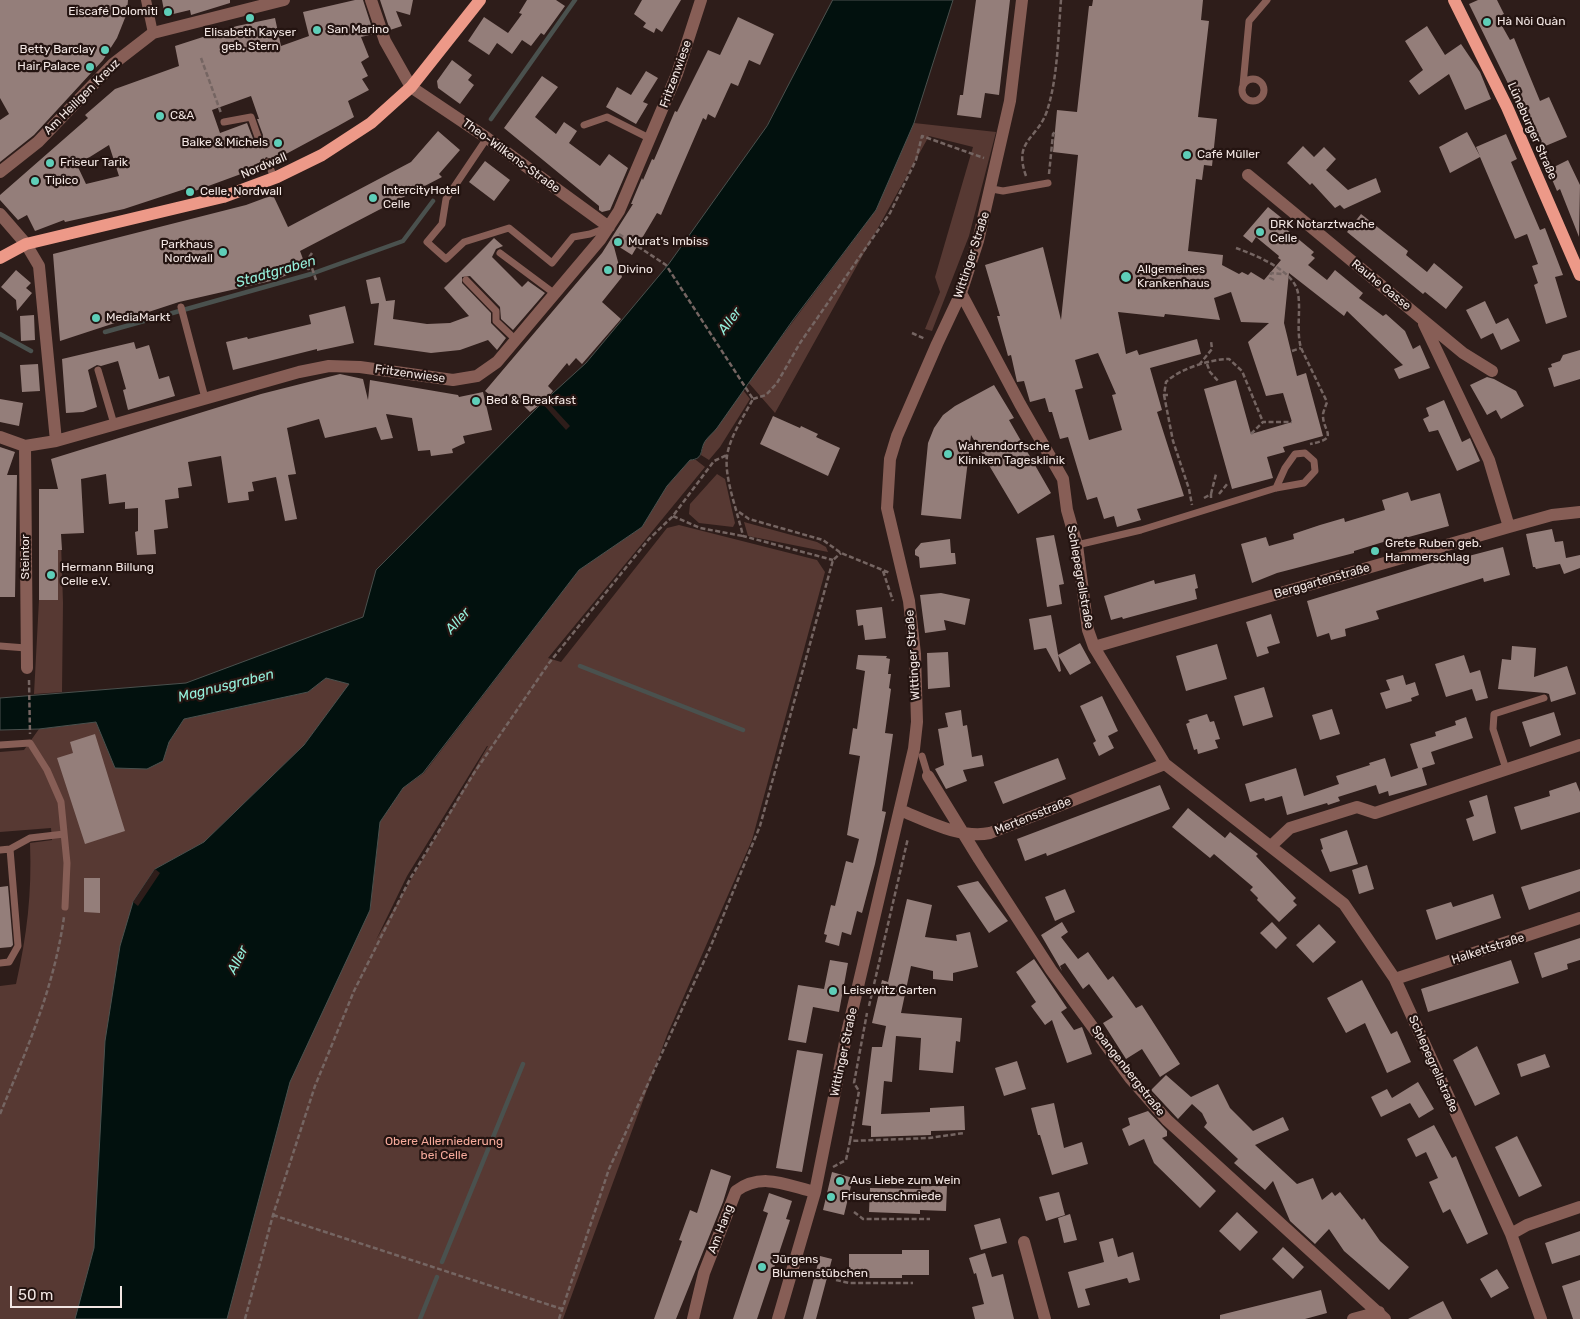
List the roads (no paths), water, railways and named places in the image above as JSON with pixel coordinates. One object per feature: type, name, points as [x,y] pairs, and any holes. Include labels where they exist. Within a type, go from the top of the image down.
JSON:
[{"type":"main road","name":"Nordwall","points":[[0,258],[26,244],[223,197],[274,178],[322,155],[371,123],[412,87],[480,0]]},
{"type":"main road","name":"Lüneburger Straße","points":[[1454,0],[1507,106],[1580,275]]},
{"type":"street","points":[[146,0],[153,33]]},
{"type":"street","name":"Am Heiligen Kreuz","points":[[0,172],[38,142],[113,64],[153,33],[266,1],[284,0]]},
{"type":"street","points":[[371,0],[385,41],[412,87]]},
{"type":"street","name":"Fritzenwiese","points":[[0,437],[26,446],[56,441],[299,372],[329,366],[453,380],[477,376],[497,362],[516,340],[609,227],[619,211],[677,74],[701,0]]},
{"type":"street","name":"Wittinger Straße","points":[[778,1319],[816,1192],[848,1027],[914,749],[917,712],[915,654],[908,601],[887,508],[890,459],[909,408],[961,293],[978,241],[992,189],[1010,101],[1022,0]]},
{"type":"street","name":"Theo-Wilkens-Straße","points":[[412,87],[487,138],[609,227]]},
{"type":"street","name":"Rauhe Gasse","points":[[1248,175],[1463,353],[1492,371]]},
{"type":"street","points":[[0,214],[26,244],[39,266],[56,441]]},
{"type":"street","name":"Schlepegrellstraße","points":[[961,293],[1020,404],[1063,479],[1068,510],[1077,545],[1088,630],[1094,647],[1165,764],[1344,904],[1395,979],[1511,1234],[1541,1319]]},
{"type":"street","name":"Rauhe Gasse","points":[[1422,319],[1489,460],[1509,527]]},
{"type":"street","name":"Steintor","points":[[26,446],[27,668]]},
{"type":"street","name":"Berggartenstraße","points":[[1094,647],[1552,515],[1580,512]]},
{"type":"street","points":[[1271,846],[1290,828],[1357,807],[1374,813],[1580,745]]},
{"type":"street","name":"Mertensstraße","points":[[900,810],[964,834],[990,833],[1165,764]]},
{"type":"street","name":"Spangenbergstraße","points":[[928,776],[1051,970],[1130,1078],[1167,1120],[1382,1316]]},
{"type":"street","name":"Halkettstraße","points":[[1395,979],[1580,918]]},
{"type":"street","name":"Am Hang","points":[[693,1319],[704,1274],[736,1191],[747,1183],[764,1180],[816,1192]]},
{"type":"street","points":[[1511,1234],[1527,1225],[1580,1207]]},
{"type":"street","points":[[1024,1242],[1045,1319]]},
{"type":"street","points":[[1353,1319],[1382,1316]]},
{"type":"lane","points":[[1245,67],[1255,79],[1262,82],[1263,96],[1257,100],[1246,98],[1242,92],[1249,21],[1267,0]]},
{"type":"lane","points":[[1243,85],[1248,80],[1255,79]]},
{"type":"lane","points":[[224,122],[251,117],[258,137]]},
{"type":"lane","points":[[584,125],[607,117],[651,139]]},
{"type":"lane","points":[[487,138],[446,199],[442,224],[427,242],[446,259],[464,242],[509,228],[552,263],[573,237],[590,234],[609,227]]},
{"type":"lane","points":[[268,162],[274,178]]},
{"type":"lane","points":[[992,189],[1003,192],[1048,183]]},
{"type":"lane","points":[[500,253],[555,294]]},
{"type":"lane","points":[[466,280],[496,311],[496,321],[516,340]]},
{"type":"lane","points":[[181,307],[205,398]]},
{"type":"lane","points":[[98,370],[114,424]]},
{"type":"lane","points":[[1077,545],[1150,528],[1276,488],[1304,483],[1315,472],[1314,461],[1305,453],[1296,454],[1285,468],[1276,488]]},
{"type":"lane","points":[[0,646],[26,648]]},
{"type":"lane","points":[[1506,769],[1493,729],[1494,714],[1544,698]]},
{"type":"lane","points":[[0,745],[30,743],[46,770],[61,802],[67,863],[65,907]]},
{"type":"lane","points":[[922,756],[928,776]]},
{"type":"lane","points":[[0,850],[10,849],[30,838],[64,834]]},
{"type":"lane","points":[[0,962],[9,962],[18,946],[10,849]]},
{"type":"water","points":[[833,0],[953,0],[914,123],[876,210],[793,320],[717,428],[706,440],[700,456],[690,460],[667,486],[642,527],[579,570],[423,773],[403,788],[380,822],[370,910],[290,1082],[227,1319],[75,1319],[94,1248],[105,1041],[120,946],[133,902],[155,869],[204,842],[304,745],[349,684],[326,678],[308,692],[184,719],[169,742],[163,761],[147,769],[115,768],[96,722],[39,729],[0,730],[0,698],[186,683],[363,617],[376,570],[542,403],[586,363],[668,265],[767,126]]},
{"type":"waterway","name":"Stadtgraben","points":[[491,119],[575,0]]},
{"type":"waterway","name":"Stadtgraben","points":[[105,332],[311,274],[403,241],[433,201]]},
{"type":"waterway","name":"Stadtgraben","points":[[0,334],[31,351]]},
{"type":"waterway","points":[[580,666],[743,730]]},
{"type":"waterway","points":[[442,1262],[523,1064]]},
{"type":"waterway","points":[[420,1319],[437,1277]]},
{"type":"place","name":"Eiscafé Dolomiti","points":[[168,12]]},
{"type":"place","name":"Elisabeth Kayser geb. Stern","points":[[250,18]]},
{"type":"place","name":"Hà Nôi Quàn","points":[[1487,22]]},
{"type":"place","name":"San Marino","points":[[317,30]]},
{"type":"place","name":"Betty Barclay","points":[[105,50]]},
{"type":"place","name":"Hair Palace","points":[[90,67]]},
{"type":"place","name":"C&A","points":[[160,116]]},
{"type":"place","name":"Balke & Michels","points":[[278,143]]},
{"type":"place","name":"Café Müller","points":[[1187,155]]},
{"type":"place","name":"Friseur Tarik","points":[[50,163]]},
{"type":"place","name":"Tipico","points":[[35,181]]},
{"type":"place","name":"Celle, Nordwall","points":[[190,192]]},
{"type":"place","name":"IntercityHotel Celle","points":[[373,198]]},
{"type":"place","name":"DRK Notarztwache Celle","points":[[1260,232]]},
{"type":"place","name":"Murat's Imbiss","points":[[618,242]]},
{"type":"place","name":"Parkhaus Nordwall","points":[[223,252]]},
{"type":"place","name":"Divino","points":[[608,270]]},
{"type":"place","name":"Allgemeines Krankenhaus","points":[[1126,277]]},
{"type":"place","name":"MediaMarkt","points":[[96,318]]},
{"type":"place","name":"Bed & Breakfast","points":[[476,401]]},
{"type":"place","name":"Wahrendorfsche Kliniken Tagesklinik","points":[[948,454]]},
{"type":"place","name":"Grete Ruben geb. Hammerschlag","points":[[1375,551]]},
{"type":"place","name":"Hermann Billung Celle e.V.","points":[[51,575]]},
{"type":"place","name":"Leisewitz Garten","points":[[833,991]]},
{"type":"place","name":"Aus Liebe zum Wein","points":[[840,1181]]},
{"type":"place","name":"Frisurenschmiede","points":[[831,1197]]},
{"type":"place","name":"Jürgens Blumenstübchen","points":[[762,1267]]},
{"type":"water label","name":"Aller","points":[[730,321]]},
{"type":"water label","name":"Aller","points":[[458,621]]},
{"type":"water label","name":"Magnusgraben","points":[[226,686]]},
{"type":"water label","name":"Aller","points":[[238,960]]},
{"type":"park label","name":"Obere Allerniederung bei Celle","points":[[444,1149]]}]
